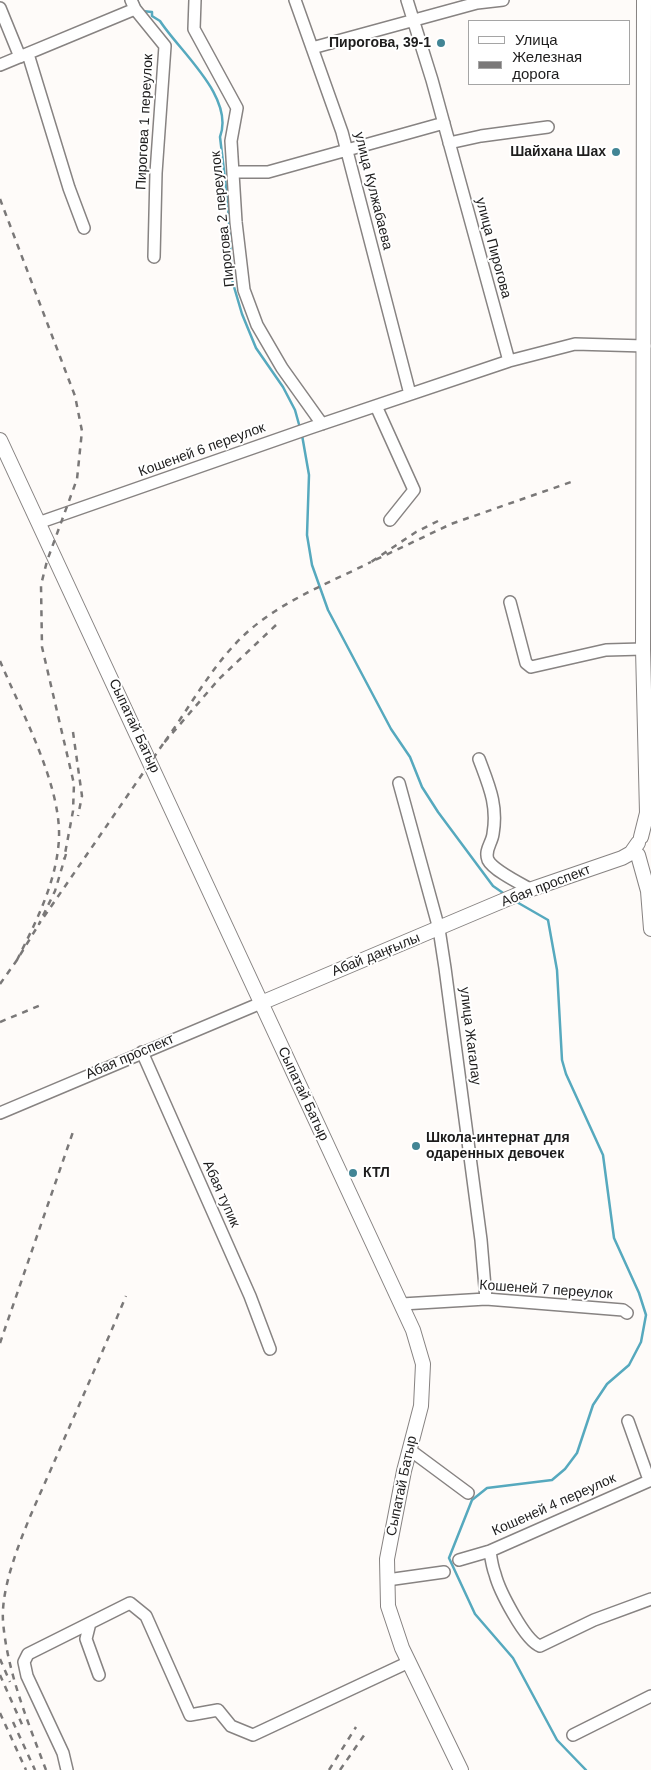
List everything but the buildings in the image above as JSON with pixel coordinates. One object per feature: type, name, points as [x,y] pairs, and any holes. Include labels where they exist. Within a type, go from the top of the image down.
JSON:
[{"type":"main road","points":[[644,0],[647,480],[643,649],[646,821],[643,850],[651,928]]},
{"type":"main road","name":"Сыпатай Батыр","points":[[0,440],[413,1330],[423,1364],[421,1406],[387,1559],[388,1606],[409,1662],[461,1770]]},
{"type":"main road","points":[[646,801],[651,815]]},
{"type":"main road","points":[[602,866],[630,853],[643,850]]},
{"type":"main road","points":[[602,866],[624,863],[643,850]]},
{"type":"main road","name":"Абая проспект","points":[[490,908],[528,890],[602,866]]},
{"type":"main road","name":"Абай даңғылы","points":[[261,1002],[490,908]]},
{"type":"street","name":"Пирогова 2 переулок","points":[[195,0],[194,29],[237,108],[230,142],[236,222],[244,290],[258,325],[282,368],[322,424]]},
{"type":"street","name":"улица Кулжабаева","points":[[295,0],[347,150],[410,394]]},
{"type":"street","name":"улица Пирогова","points":[[407,0],[444,123],[509,361]]},
{"type":"street","points":[[312,48],[476,4],[503,0]]},
{"type":"street","points":[[0,65],[24,56],[133,5]]},
{"type":"street","name":"Пирогова 1 переулок","points":[[133,5],[165,46],[156,173],[154,256]]},
{"type":"street","points":[[0,8],[24,56],[84,228]]},
{"type":"street","points":[[233,172],[268,172],[444,123]]},
{"type":"street","points":[[449,143],[482,136],[548,127]]},
{"type":"street","name":"Кошеней 6 переулок","points":[[38,524],[322,424],[509,361],[574,344],[647,338]]},
{"type":"street","points":[[376,406],[414,490],[390,520]]},
{"type":"street","points":[[510,602],[526,663],[531,667],[606,650],[643,649]]},
{"type":"street","points":[[479,759],[495,802],[493,834],[487,852],[488,860],[494,868],[528,890]]},
{"type":"street","name":"улица Жагалау","points":[[398,783],[439,929],[481,1240],[486,1299]]},
{"type":"street","name":"Абая проспект","points":[[0,1113],[261,1002]]},
{"type":"street","name":"Абая тупик","points":[[142,1052],[250,1296],[270,1349]]},
{"type":"street","name":"Кошеней 7 переулок","points":[[402,1304],[486,1299],[623,1310],[627,1313]]},
{"type":"street","points":[[628,1421],[650,1480]]},
{"type":"street","points":[[410,1450],[468,1493]]},
{"type":"street","name":"Кошеней 4 переулок","points":[[650,1480],[490,1551],[495,1576],[520,1625],[534,1644],[540,1646],[594,1620],[651,1599]]},
{"type":"street","points":[[459,1560],[490,1551]]},
{"type":"street","points":[[387,1580],[444,1572]]},
{"type":"street","points":[[67,1770],[62,1753],[27,1676],[24,1662],[28,1654],[130,1603],[146,1616],[190,1715],[218,1710],[231,1726],[253,1735],[409,1662]]},
{"type":"street","points":[[90,1622],[86,1639],[99,1675]]},
{"type":"street","points":[[573,1735],[651,1696]]},
{"type":"waterway","points":[[137,0],[142,11],[152,12],[152,16],[160,21],[192,61],[213,91],[220,106],[223,122],[220,137],[228,204],[232,280],[242,314],[256,348],[283,387],[295,410],[300,428]]},
{"type":"waterway","points":[[302,435],[309,475],[307,535],[312,565],[328,610],[391,729],[410,757],[422,787],[438,812],[493,886],[506,895]]},
{"type":"waterway","points":[[515,901],[548,920],[557,970],[562,1060],[566,1074],[603,1155],[614,1238],[639,1293],[646,1315],[641,1342],[629,1365],[607,1384],[593,1405],[577,1453],[565,1469],[552,1480],[487,1488],[472,1500],[449,1558],[475,1614],[513,1658],[557,1740],[586,1770]]},
{"type":"railway","points":[[0,199],[75,396],[82,431],[77,479],[47,561],[41,585],[42,647],[74,784],[73,811],[64,859]]},
{"type":"railway","points":[[438,521],[416,532],[371,562],[451,524],[571,482]]},
{"type":"railway","points":[[276,625],[219,679],[163,744],[219,663],[254,626],[303,595],[371,562]]},
{"type":"railway","points":[[0,661],[47,771],[58,817],[59,838],[50,885],[38,916],[17,960],[39,924]]},
{"type":"railway","points":[[73,732],[82,796],[78,816]]},
{"type":"railway","points":[[66,854],[55,891],[39,924],[163,744]]},
{"type":"railway","points":[[0,984],[17,960]]},
{"type":"railway","points":[[0,1022],[41,1005]]},
{"type":"railway","points":[[0,1343],[74,1129]]},
{"type":"railway","points":[[46,1770],[14,1678],[5,1640],[3,1621],[7,1582],[30,1517],[126,1296]]},
{"type":"railway","points":[[0,1659],[10,1682]]},
{"type":"railway","points":[[0,1675],[24,1729]]},
{"type":"railway","points":[[0,1713],[26,1770]]},
{"type":"railway","points":[[13,1722],[35,1770]]},
{"type":"railway","points":[[329,1770],[356,1727]]},
{"type":"railway","points":[[340,1770],[367,1731]]},
{"type":"place","name":"Пирогова, 39-1","points":[[441,43]]},
{"type":"place","name":"Шайхана Шах","points":[[616,152]]},
{"type":"place","name":"Школа-интернат для одаренных девочек","points":[[416,1146]]},
{"type":"place","name":"КТЛ","points":[[353,1173]]}]
